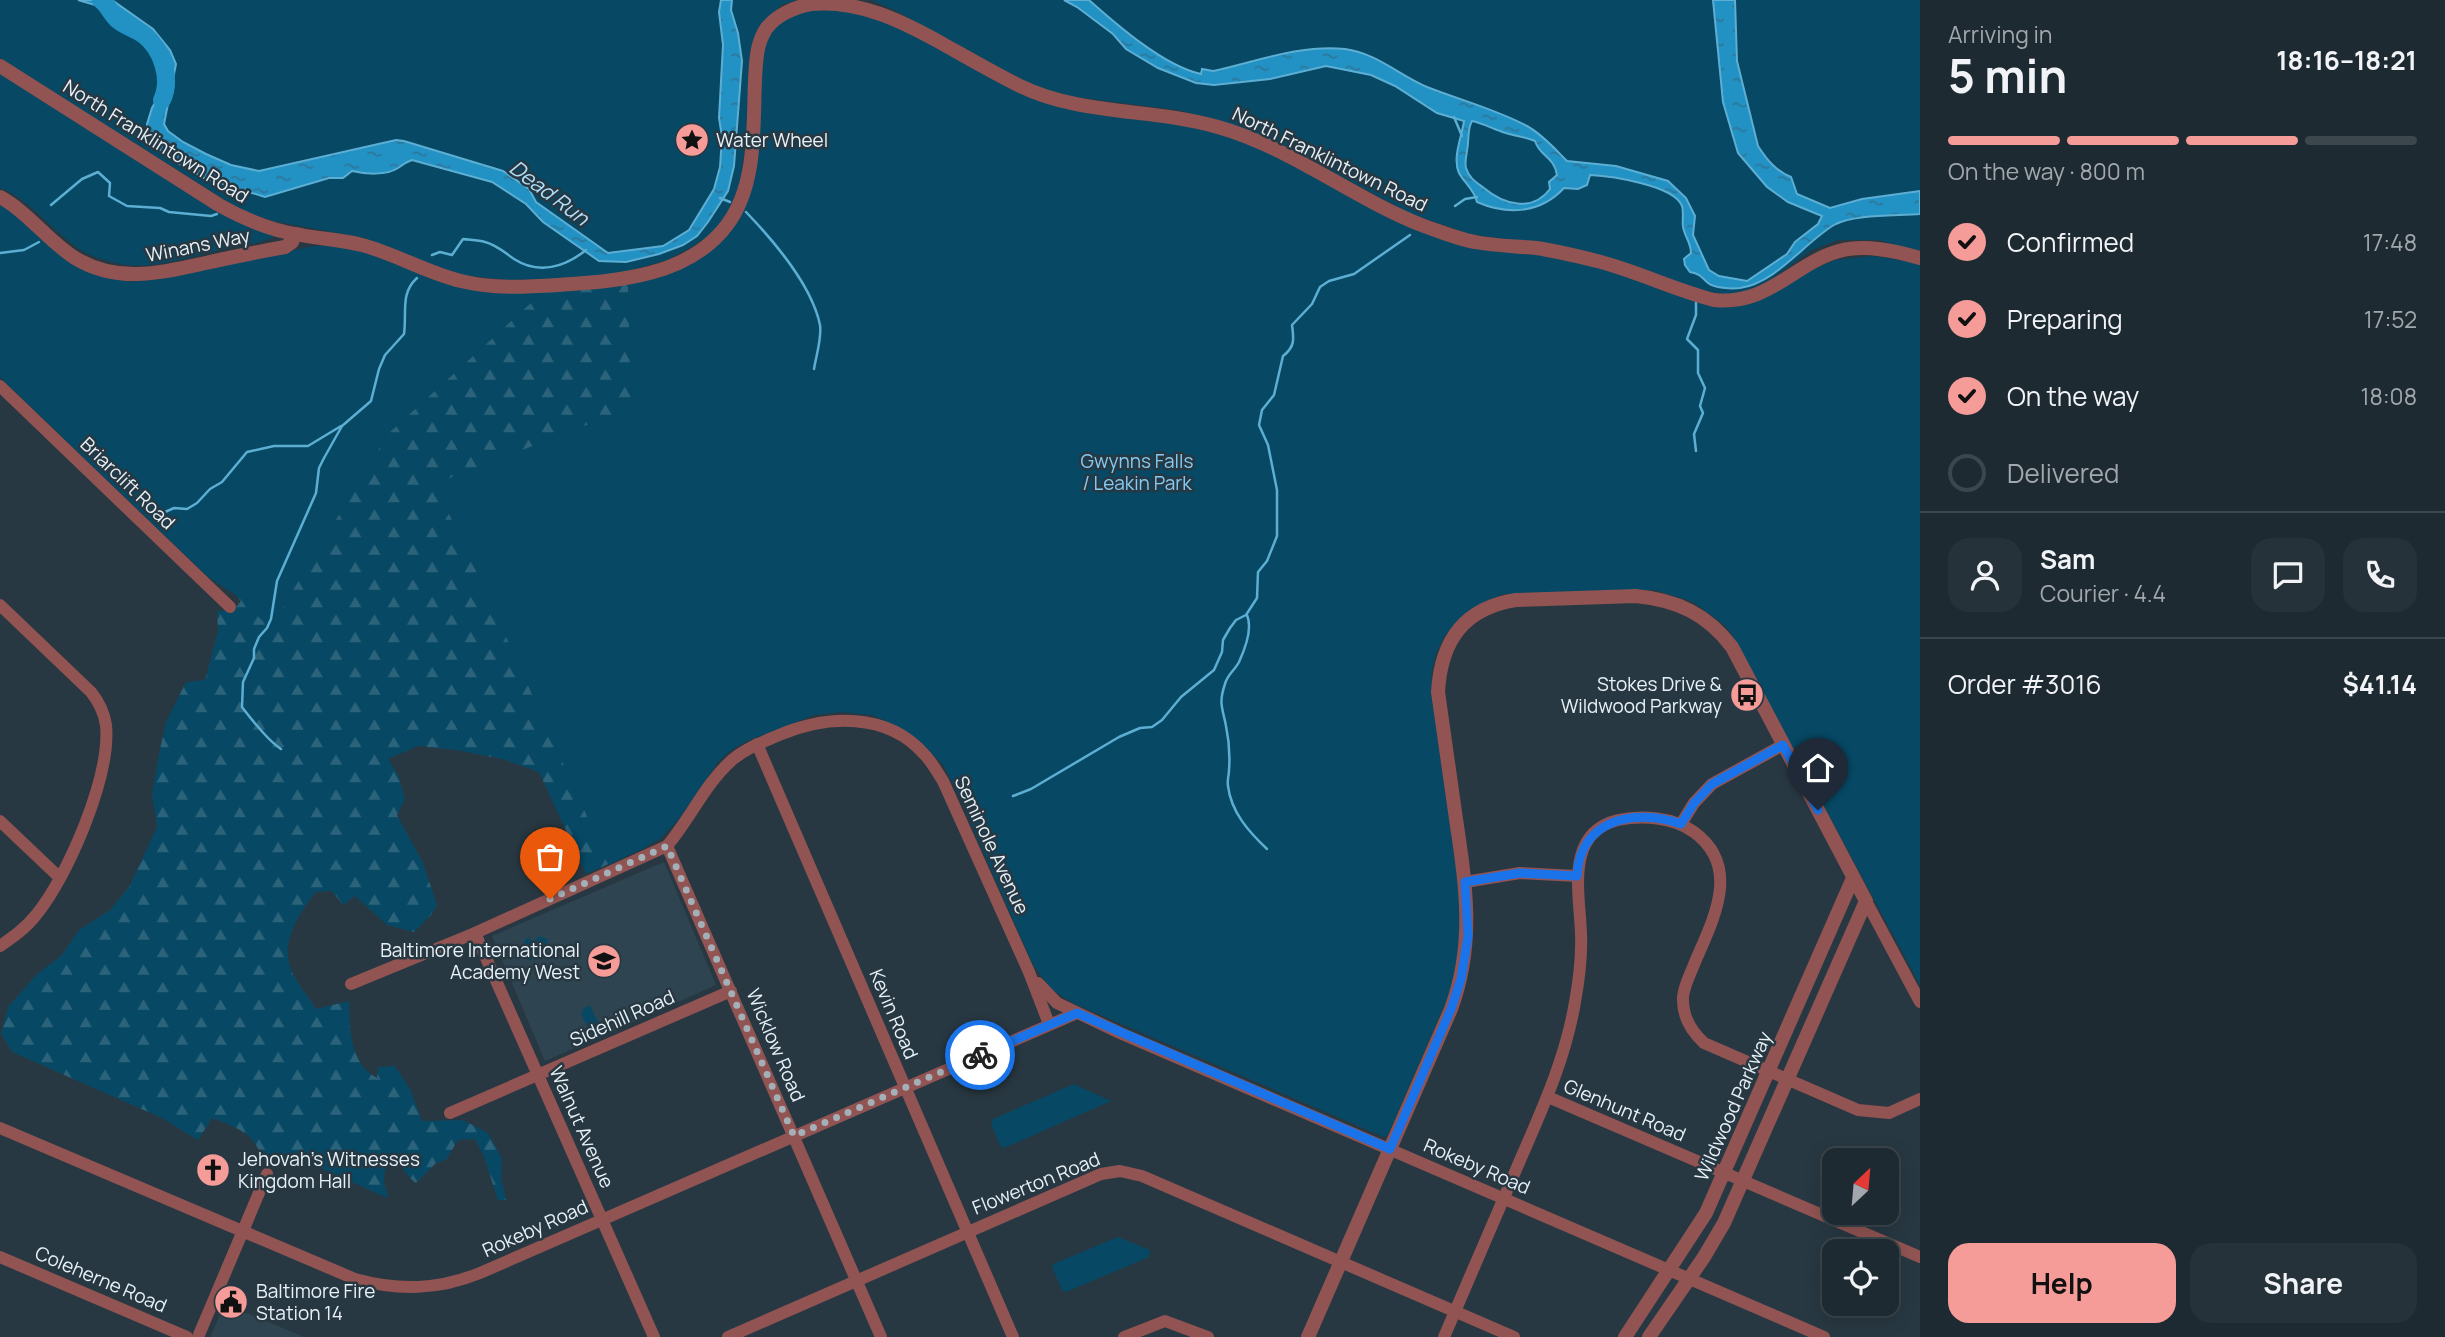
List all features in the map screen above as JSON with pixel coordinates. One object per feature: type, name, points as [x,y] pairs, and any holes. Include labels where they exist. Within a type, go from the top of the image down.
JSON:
[{"type":"street","name":"North Franklintown Road","points":[[0,66],[243,218],[290,238],[366,246],[437,274],[482,286],[532,287],[613,281],[652,273],[704,248],[733,216],[749,171],[757,55],[764,32],[771,23],[792,10],[818,3],[841,1],[862,4],[890,15],[1011,81],[1046,97],[1091,107],[1178,117],[1240,134],[1431,229],[1476,242],[1542,249],[1600,262],[1714,300],[1729,302],[1756,295],[1837,252],[1866,248],[1920,258]]},
{"type":"street","name":"Winans Way","points":[[0,197],[21,211],[75,258],[97,269],[117,274],[140,276],[163,272],[290,238]]},
{"type":"street","name":"Briarclift Road","points":[[0,386],[230,607]]},
{"type":"street","points":[[1308,1337],[1451,1009],[1461,979],[1468,936],[1465,882],[1438,692],[1439,676],[1449,644],[1470,617],[1498,603],[1516,600],[1636,596],[1675,602],[1697,612],[1722,633],[1732,647],[1920,1002]]},
{"type":"street","points":[[0,606],[91,692],[100,704],[104,716],[106,741],[93,799],[60,878],[38,914],[0,946]]},
{"type":"street","name":"Seminole Avenue","points":[[351,984],[475,933],[667,846],[719,773],[742,752],[793,729],[838,720],[870,723],[913,744],[924,754],[943,781],[1029,972],[1049,1024]]},
{"type":"street","name":"Kevin Road","points":[[757,744],[1013,1337]]},
{"type":"street","points":[[1681,824],[1694,803],[1712,784],[1783,745]]},
{"type":"street","points":[[1444,1337],[1548,1097],[1564,1051],[1577,986],[1581,935],[1577,876],[1581,852],[1587,841],[1603,826],[1615,821],[1643,818],[1681,824],[1708,845],[1717,864],[1721,883],[1720,897],[1683,994],[1685,1016],[1695,1034],[1704,1043],[1868,1112],[1889,1113],[1920,1099]]},
{"type":"street","points":[[0,821],[60,878]]},
{"type":"street","name":"Wicklow Road","points":[[667,846],[881,1337]]},
{"type":"street","points":[[1465,882],[1520,873],[1577,876]]},
{"type":"street","name":"Wildwood Parkway","points":[[1625,1337],[1696,1231],[1725,1173],[1853,877]]},
{"type":"street","name":"Wildwood Parkway","points":[[1649,1337],[1714,1241],[1866,901]]},
{"type":"street","name":"Walnut Avenue","points":[[475,933],[654,1337]]},
{"type":"street","name":"Rokeby Road","points":[[1029,972],[1048,996],[1077,1013],[1824,1337]]},
{"type":"street","name":"Sidehill Road","points":[[450,1113],[732,991]]},
{"type":"street","name":"Rokeby Road","points":[[0,1128],[355,1279],[378,1285],[418,1289],[459,1282],[1077,1013]]},
{"type":"street","name":"Glenhunt Road","points":[[1548,1097],[1920,1256]]},
{"type":"street","name":"Flowerton Road","points":[[728,1337],[1101,1174],[1120,1171],[1142,1176],[1514,1337]]},
{"type":"street","points":[[198,1337],[267,1174]]},
{"type":"street","name":"Coleherne Road","points":[[0,1257],[187,1337]]},
{"type":"street","points":[[1124,1337],[1165,1321],[1208,1337]]},
{"type":"shaded area","name":"Baltimore International Academy West","points":[[664,862],[716,985],[545,1061],[492,936]]},
{"type":"shaded area","points":[[225,1304],[304,1337],[210,1337]]},
{"type":"green space","points":[[0,0],[797,0],[781,5],[760,26],[740,184],[727,214],[712,233],[667,260],[625,272],[581,278],[508,280],[462,275],[365,238],[273,221],[241,210],[0,58]]},
{"type":"green space","points":[[871,0],[1920,0],[1920,253],[1879,240],[1838,240],[1812,250],[1766,283],[1746,292],[1729,295],[1696,289],[1582,250],[1470,234],[1411,214],[1296,152],[1222,121],[1178,110],[1074,97],[1045,90]]},
{"type":"green space","name":"Gwynns Falls / Leakin Park","points":[[845,5],[869,11],[899,24],[1038,98],[1064,106],[1177,120],[1217,130],[1258,146],[1414,225],[1475,246],[1532,252],[1586,262],[1687,296],[1728,305],[1740,302],[1799,431],[1862,541],[1910,651],[1886,652],[1870,642],[1852,650],[1869,668],[1873,677],[1851,697],[1822,689],[1812,690],[1796,664],[1770,672],[1744,632],[1726,611],[1703,595],[1678,584],[1646,578],[1597,575],[1484,585],[1451,604],[1413,659],[1410,680],[1418,750],[1427,773],[1444,785],[1460,899],[1460,944],[1444,981],[1428,1001],[1396,1020],[1393,1027],[1396,1041],[1393,1049],[1353,1068],[1343,1062],[1331,1074],[1314,1067],[1303,1068],[1277,1059],[1272,1051],[1257,1057],[1243,1058],[1229,1043],[1195,1034],[1123,994],[1111,993],[1102,997],[1053,974],[1041,958],[1034,929],[1014,893],[994,831],[993,817],[997,805],[1016,770],[1013,754],[1005,747],[993,744],[960,780],[917,738],[884,720],[877,710],[837,704],[840,673],[826,623],[796,608],[783,587],[763,581],[676,595],[649,623],[640,666],[654,716],[665,736],[656,771],[676,785],[681,805],[652,825],[647,847],[586,874],[539,772],[502,759],[418,746],[388,759],[398,775],[405,799],[397,815],[423,863],[437,905],[431,915],[414,932],[387,925],[355,896],[343,905],[332,891],[316,892],[303,909],[289,939],[292,972],[316,1009],[349,1001],[353,1044],[361,1064],[368,1072],[377,1078],[378,1067],[395,1066],[410,1089],[422,1121],[463,1120],[488,1133],[502,1159],[501,1176],[506,1200],[498,1200],[475,1139],[458,1140],[446,1160],[436,1163],[416,1183],[398,1165],[390,1161],[384,1178],[387,1198],[292,1155],[262,1161],[250,1137],[237,1128],[212,1118],[198,1140],[162,1118],[12,1052],[1,1034],[8,1007],[37,974],[61,956],[79,930],[110,910],[129,887],[157,827],[152,794],[166,722],[186,682],[205,680],[218,631],[217,611],[234,610],[241,601],[237,597],[239,579],[236,574],[184,540],[171,521],[138,497],[128,486],[115,480],[0,370],[0,205],[76,263],[92,271],[129,282],[158,280],[316,246],[335,246],[371,253],[459,285],[485,290],[553,291],[627,281],[690,261],[713,247],[728,231],[739,213],[753,173],[762,61],[773,28],[794,13]]},
{"type":"green space","name":"Gwynns Falls / Leakin Park","points":[[803,10],[869,11],[1038,98],[1177,120],[1258,146],[1414,225],[1586,262],[1728,305],[1835,260],[1873,256],[1920,263],[1920,985],[1731,633],[1693,602],[1655,590],[1504,594],[1480,605],[1459,620],[1450,629],[1437,652],[1432,671],[1431,692],[1460,899],[1460,944],[1454,980],[1444,1006],[1388,1135],[1384,1137],[1075,1004],[1052,990],[1033,965],[944,766],[917,738],[871,715],[841,712],[814,715],[747,741],[718,762],[678,820],[660,839],[609,865],[457,528],[432,485],[631,408],[628,282],[686,263],[742,209],[762,64],[769,34],[781,20]]},
{"type":"green space","points":[[0,71],[275,236],[260,242],[154,264],[122,264],[86,253],[24,202],[0,188]]},
{"type":"green space","points":[[0,205],[91,272],[131,282],[162,279],[315,246],[348,246],[434,278],[544,291],[388,434],[270,628],[237,596],[208,577],[0,377]]},
{"type":"green space","points":[[539,936],[548,939],[543,955],[529,961],[523,948],[525,939],[529,937],[534,941]]},
{"type":"green space","points":[[590,1005],[599,1025],[592,1028],[587,1026],[581,1014],[584,1008]]},
{"type":"green space","points":[[1074,1084],[1111,1101],[1004,1148],[1000,1145],[991,1124],[993,1119]]},
{"type":"green space","points":[[1118,1237],[1150,1250],[1149,1257],[1066,1292],[1062,1290],[1053,1264]]},
{"type":"water","name":"Dead Run","points":[[78,0],[112,0],[153,29],[170,50],[176,64],[164,124],[168,131],[183,142],[206,154],[231,165],[259,171],[396,140],[404,141],[503,171],[529,189],[536,202],[608,253],[663,246],[689,230],[714,189],[720,167],[722,137],[719,118],[723,45],[719,12],[721,0],[732,0],[731,10],[742,61],[734,166],[728,191],[697,236],[683,245],[659,254],[626,262],[599,261],[543,222],[526,204],[492,182],[412,160],[393,171],[352,171],[343,178],[329,178],[265,197],[204,178],[169,158],[155,145],[147,132],[147,124],[152,108],[164,87],[164,59],[147,39],[111,19],[102,7]]},
{"type":"water","points":[[1064,0],[1089,0],[1157,54],[1187,70],[1201,74],[1202,69],[1213,71],[1312,49],[1345,49],[1367,55],[1427,87],[1527,126],[1543,137],[1567,161],[1616,166],[1668,181],[1686,198],[1695,216],[1693,235],[1709,270],[1719,276],[1747,281],[1787,254],[1795,242],[1818,224],[1822,216],[1788,202],[1767,187],[1738,153],[1723,102],[1713,0],[1735,0],[1737,61],[1758,146],[1772,164],[1791,177],[1797,194],[1830,208],[1862,199],[1920,191],[1920,214],[1863,217],[1842,221],[1766,279],[1740,288],[1714,286],[1690,272],[1685,265],[1684,259],[1691,253],[1683,227],[1682,206],[1667,192],[1640,183],[1590,175],[1587,185],[1578,189],[1564,188],[1555,197],[1534,207],[1511,210],[1488,206],[1477,202],[1457,167],[1464,121],[1437,113],[1395,86],[1371,75],[1326,66],[1270,79],[1214,85],[1196,83],[1158,68],[1126,49],[1113,34]],"holes":[[[1472,121],[1535,141],[1553,164],[1557,175],[1549,182],[1550,189],[1543,197],[1526,203],[1508,202],[1492,194],[1471,177],[1466,168],[1466,159]]]},
{"type":"waterway","name":"Dead Run","points":[[101,0],[117,19],[144,35],[156,48],[164,65],[166,83],[162,100]]},
{"type":"waterway","name":"Dead Run","points":[[1454,117],[1462,136]]},
{"type":"waterway","points":[[51,205],[82,179],[98,172],[110,183],[109,196],[127,206],[211,216],[217,214]]},
{"type":"waterway","points":[[230,194],[234,186]]},
{"type":"waterway","points":[[1455,206],[1465,199],[1477,197]]},
{"type":"waterway","points":[[720,198],[730,202]]},
{"type":"waterway","points":[[746,212],[790,264],[816,310],[820,341],[814,369]]},
{"type":"waterway","points":[[1013,796],[1031,789],[1119,737],[1140,728],[1152,727],[1162,720],[1181,697],[1214,670],[1222,652],[1223,640],[1230,628],[1236,620],[1246,615],[1257,598],[1258,572],[1267,561],[1277,536],[1277,490],[1268,445],[1259,425],[1262,410],[1274,395],[1283,356],[1292,346],[1292,325],[1312,304],[1320,287],[1329,281],[1354,274],[1410,235]]},
{"type":"waterway","points":[[432,255],[440,252],[452,255],[463,239],[477,240],[493,245],[523,264],[542,268],[561,265],[586,250]]},
{"type":"waterway","points":[[0,253],[24,250],[39,242]]},
{"type":"waterway","points":[[281,749],[265,735],[242,707],[243,682],[254,658],[259,637],[271,619],[277,581],[316,493],[319,468],[342,426],[371,401],[385,355],[404,334],[406,297],[417,278]]},
{"type":"waterway","points":[[1696,302],[1696,315],[1687,339],[1698,350],[1698,373],[1705,388],[1700,406],[1703,413],[1694,434],[1696,451]]},
{"type":"waterway","points":[[165,512],[174,508],[187,509],[197,503],[210,489],[222,482],[247,452],[274,446],[308,446],[341,426]]},
{"type":"waterway","points":[[1247,615],[1249,633],[1246,645],[1239,662],[1226,681],[1222,697],[1229,748],[1228,784],[1237,813],[1267,849]]},
{"type":"way so far","points":[[550,899],[667,846],[794,1136],[980,1055]]},
{"type":"place","name":"Water Wheel","points":[[692,140]]},
{"type":"place","name":"Stokes Drive & Wildwood Parkway","points":[[1747,695]]},
{"type":"place","name":"Baltimore International Academy West","points":[[604,961]]},
{"type":"place","name":"Jehovah's Witnesses Kingdom Hall","points":[[213,1170]]},
{"type":"place","name":"Baltimore Fire Station 14","points":[[231,1302]]},
{"type":"route","points":[[980,1055],[1077,1013],[1390,1149],[1457,994],[1468,936],[1465,882],[1520,873],[1577,876],[1581,852],[1587,841],[1603,826],[1615,821],[1643,818],[1681,824],[1694,803],[1712,784],[1783,745],[1818,810]]}]
